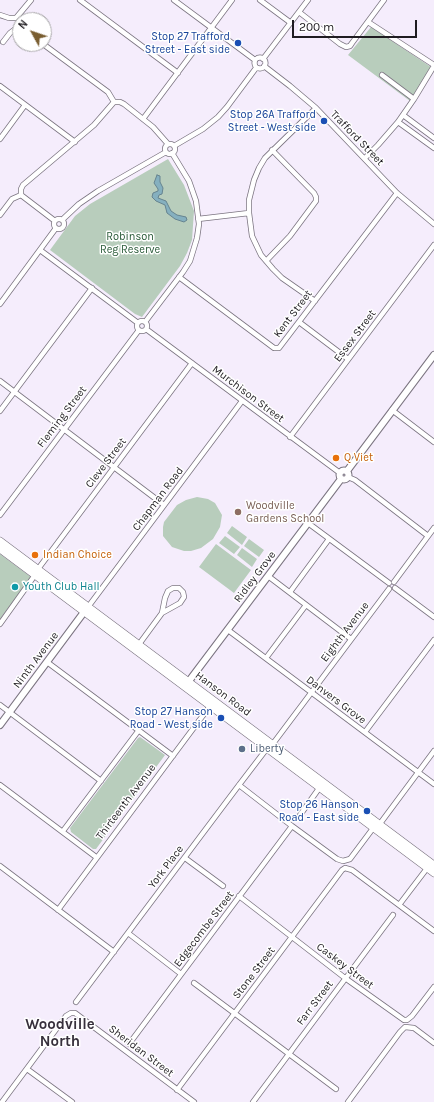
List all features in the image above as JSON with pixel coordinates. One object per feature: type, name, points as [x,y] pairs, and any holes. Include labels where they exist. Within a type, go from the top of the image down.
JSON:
[{"type":"main road","name":"Hanson Road","points":[[0,541],[36,572]]},
{"type":"main road","name":"Hanson Road","points":[[0,549],[36,572],[376,826],[431,865],[434,873]]},
{"type":"street","points":[[22,12],[31,0]]},
{"type":"street","points":[[80,0],[178,73]]},
{"type":"street","points":[[174,0],[256,60]]},
{"type":"street","points":[[143,119],[232,0]]},
{"type":"street","points":[[260,0],[291,23]]},
{"type":"street","points":[[263,59],[308,0]]},
{"type":"street","points":[[299,12],[346,47],[368,22],[384,0]]},
{"type":"street","points":[[0,15],[12,18]]},
{"type":"street","points":[[365,158],[398,122],[414,100],[434,66],[368,22]]},
{"type":"street","points":[[3,42],[12,31]]},
{"type":"street","points":[[52,51],[108,92],[114,102]]},
{"type":"street","points":[[256,60],[258,58],[263,59]]},
{"type":"street","points":[[256,68],[261,69],[264,66],[265,63],[263,59]]},
{"type":"street","points":[[256,60],[254,63],[256,68]]},
{"type":"street","name":"Trafford Street","points":[[264,66],[316,108],[397,193],[434,224]]},
{"type":"street","points":[[174,146],[204,129],[218,117],[256,68]]},
{"type":"street","points":[[382,75],[389,77],[414,100]]},
{"type":"street","points":[[0,86],[75,142]]},
{"type":"street","points":[[21,195],[23,185],[94,125],[114,102],[124,104],[159,132],[168,144],[172,144],[174,146]]},
{"type":"street","points":[[0,139],[25,105]]},
{"type":"street","points":[[315,301],[282,278],[266,261],[257,248],[252,236],[249,200],[259,168],[272,150],[316,108]]},
{"type":"street","points":[[403,115],[434,138]]},
{"type":"street","points":[[398,122],[434,148]]},
{"type":"street","points":[[166,152],[165,148],[168,144]]},
{"type":"street","points":[[172,153],[175,149],[174,146]]},
{"type":"street","points":[[266,261],[290,236],[316,201],[314,193],[272,150]]},
{"type":"street","points":[[55,221],[59,219],[62,220],[79,204],[98,191],[166,152],[169,154],[172,153]]},
{"type":"street","points":[[145,322],[190,261],[197,238],[198,219],[196,201],[193,191],[172,153]]},
{"type":"street","name":"Kent Street","points":[[179,277],[274,348],[279,348],[397,193]]},
{"type":"street","points":[[0,215],[12,199],[21,195]]},
{"type":"street","points":[[21,195],[55,221]]},
{"type":"street","points":[[198,219],[249,213]]},
{"type":"street","points":[[56,228],[60,229],[62,227],[64,223],[62,220]]},
{"type":"street","points":[[55,221],[54,225],[56,228]]},
{"type":"street","points":[[0,304],[56,228]]},
{"type":"street","name":"Essex Street","points":[[290,437],[434,245]]},
{"type":"street","points":[[40,250],[138,323],[137,326],[139,330],[142,331],[146,329],[147,326],[145,322]]},
{"type":"street","points":[[0,411],[92,288]]},
{"type":"street","points":[[138,323],[142,321],[145,322]]},
{"type":"street","points":[[299,322],[348,359]]},
{"type":"street","name":"Murchison Street","points":[[146,329],[340,476]]},
{"type":"street","name":"Fleming Street","points":[[0,516],[139,330]]},
{"type":"street","points":[[340,476],[346,479],[347,474],[392,410],[434,356]]},
{"type":"street","name":"Cleve Street","points":[[0,624],[36,572],[192,363]]},
{"type":"street","points":[[0,380],[164,505]]},
{"type":"street","name":"Chapman Road","points":[[86,609],[242,401]]},
{"type":"street","points":[[392,410],[434,442]]},
{"type":"street","points":[[347,474],[428,536]]},
{"type":"street","name":"Ridley Grove","points":[[187,684],[308,523],[340,476]]},
{"type":"street","points":[[308,523],[388,583],[389,589],[391,590],[395,588]]},
{"type":"street","points":[[388,583],[394,582],[434,528]]},
{"type":"street","points":[[290,592],[329,539]]},
{"type":"street","points":[[268,576],[351,639]]},
{"type":"street","points":[[394,582],[396,584],[395,588],[434,617]]},
{"type":"street","points":[[137,647],[162,613],[180,603],[184,597],[183,592],[179,588],[173,588],[168,591],[162,613]]},
{"type":"street","name":"Eighth Avenue","points":[[270,746],[389,589]]},
{"type":"street","points":[[266,658],[306,605]]},
{"type":"street","name":"Ninth Avenue","points":[[0,725],[86,609]]},
{"type":"street","name":"Danvers Grove","points":[[228,630],[434,784]]},
{"type":"street","points":[[365,732],[434,640]]},
{"type":"street","points":[[47,662],[173,756]]},
{"type":"street","points":[[0,705],[101,781]]},
{"type":"street","name":"Thirteenth Avenue","points":[[58,910],[96,857],[214,705]]},
{"type":"street","points":[[63,831],[139,730]]},
{"type":"street","name":"York Place","points":[[76,1002],[270,746]]},
{"type":"street","points":[[239,785],[337,859],[345,862],[350,859],[434,751]]},
{"type":"street","points":[[0,785],[96,857]]},
{"type":"street","points":[[300,815],[322,785]]},
{"type":"street","name":"Edgecombe Street","points":[[129,1044],[292,826]]},
{"type":"street","points":[[185,858],[223,886]]},
{"type":"street","points":[[431,865],[399,905],[434,931]]},
{"type":"street","points":[[0,866],[114,952]]},
{"type":"street","name":"Stone Street","points":[[177,1090],[342,870],[345,868],[352,870],[399,905]]},
{"type":"street","name":"Caskey Street","points":[[239,896],[345,978],[404,1020],[409,1019],[412,1016],[434,987]]},
{"type":"street","name":"Farr Street","points":[[253,1102],[288,1053],[393,915]]},
{"type":"street","points":[[128,933],[181,974]]},
{"type":"street","points":[[194,983],[336,1089]]},
{"type":"street","name":"Sheridan Street","points":[[2,1102],[66,1016],[74,1013],[194,1102]]},
{"type":"street","points":[[351,1101],[405,1027],[408,1026],[414,1028],[434,1043]]},
{"type":"street","points":[[27,1069],[72,1102]]},
{"type":"green space","points":[[371,27],[431,67],[410,101],[348,55]]},
{"type":"green space","name":"Robinson Reg Reserve","points":[[168,159],[184,185],[194,211],[192,240],[180,266],[142,317],[135,314],[50,250],[75,216],[90,204]]},
{"type":"green space","points":[[197,497],[208,499],[215,503],[222,515],[220,527],[213,539],[201,548],[191,551],[184,551],[172,547],[163,536],[164,522],[177,505],[186,500]]},
{"type":"green space","points":[[232,526],[247,537],[242,545],[227,533]]},
{"type":"green space","points":[[225,536],[240,547],[234,554],[219,543]]},
{"type":"green space","points":[[249,539],[264,550],[259,557],[244,546]]},
{"type":"green space","points":[[216,544],[251,570],[234,593],[199,567]]},
{"type":"green space","points":[[242,548],[257,559],[252,567],[237,555]]},
{"type":"green space","points":[[0,554],[31,577],[0,619]]},
{"type":"green space","points":[[140,737],[165,755],[96,849],[93,849],[71,832],[70,828]]},
{"type":"water","points":[[157,175],[160,176],[160,182],[163,188],[162,194],[159,195],[158,198],[166,201],[171,211],[177,215],[186,217],[187,220],[184,222],[175,219],[167,213],[165,205],[156,201],[152,197],[153,193],[158,191],[154,183]]},
{"type":"place","name":"Stop 27 Trafford Street - East side","points":[[238,43]]},
{"type":"place","name":"Stop 26A Trafford Street - West side","points":[[324,121]]},
{"type":"place","name":"Q Viet","points":[[336,458]]},
{"type":"place","name":"Woodville Gardens School","points":[[238,512]]},
{"type":"place","name":"Indian Choice","points":[[35,555]]},
{"type":"place","name":"Youth Club Hall","points":[[15,587]]},
{"type":"place","name":"Stop 27 Hanson Road - West side","points":[[221,718]]},
{"type":"place","name":"Liberty","points":[[242,749]]},
{"type":"place","name":"Stop 26 Hanson Road - East side","points":[[367,811]]},
{"type":"district","name":"Woodville North","points":[[60,1034]]}]
